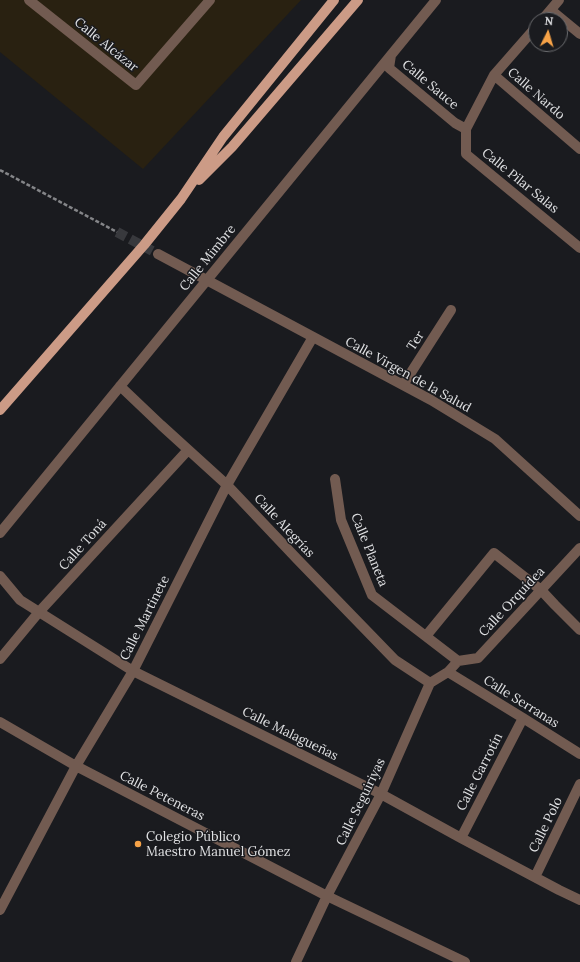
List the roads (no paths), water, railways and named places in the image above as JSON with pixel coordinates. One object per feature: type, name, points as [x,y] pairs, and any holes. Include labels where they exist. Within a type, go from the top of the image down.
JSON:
[{"type":"main road","points":[[0,410],[144,245],[181,198],[223,137],[334,0]]},
{"type":"main road","points":[[181,198],[232,147],[357,1]]},
{"type":"street","name":"Calle Alcázar","points":[[29,0],[136,85],[210,0]]},
{"type":"street","name":"Calle Mimbre","points":[[0,533],[436,0]]},
{"type":"street","points":[[559,0],[551,10],[580,34]]},
{"type":"street","name":"Calle Pilar Salas","points":[[528,36],[494,75],[466,129],[466,154],[578,244]]},
{"type":"street","name":"Calle Sauce","points":[[391,55],[389,68],[455,123],[466,129]]},
{"type":"street","name":"Calle Nardo","points":[[494,75],[580,149]]},
{"type":"street","name":"Calle Virgen de la Salud","points":[[158,254],[431,400],[495,439],[580,516]]},
{"type":"street","name":"Ter","points":[[403,385],[451,310]]},
{"type":"street","name":"Calle Martinete","points":[[0,910],[76,766],[133,671],[227,485],[313,337]]},
{"type":"street","name":"Calle Alegrías","points":[[120,386],[161,426],[227,485],[395,660],[430,683]]},
{"type":"street","name":"Calle Toná","points":[[0,659],[39,612],[188,450]]},
{"type":"street","name":"Calle Planeta","points":[[335,479],[341,520],[372,595],[458,662]]},
{"type":"street","name":"Calle Orquídea","points":[[458,662],[478,658],[580,548]]},
{"type":"street","points":[[426,636],[494,553],[541,590],[580,630]]},
{"type":"street","name":"Calle Malagueñas","points":[[0,576],[20,600],[133,671],[381,794],[461,838],[580,900]]},
{"type":"street","points":[[430,683],[448,672],[458,662]]},
{"type":"street","name":"Calle Serranas","points":[[448,672],[580,754]]},
{"type":"street","name":"Calle Seguiriyas","points":[[296,962],[328,896],[381,794],[430,683]]},
{"type":"street","name":"Calle Garrotín","points":[[461,838],[522,718]]},
{"type":"street","name":"Calle Peteneras","points":[[0,722],[76,766],[328,896],[465,962]]},
{"type":"street","name":"Calle Polo","points":[[535,877],[580,784]]},
{"type":"tunnel","points":[[117,232],[158,254]]},
{"type":"place","name":"Colegio Público Maestro Manuel Gómez","points":[[138,844]]}]
